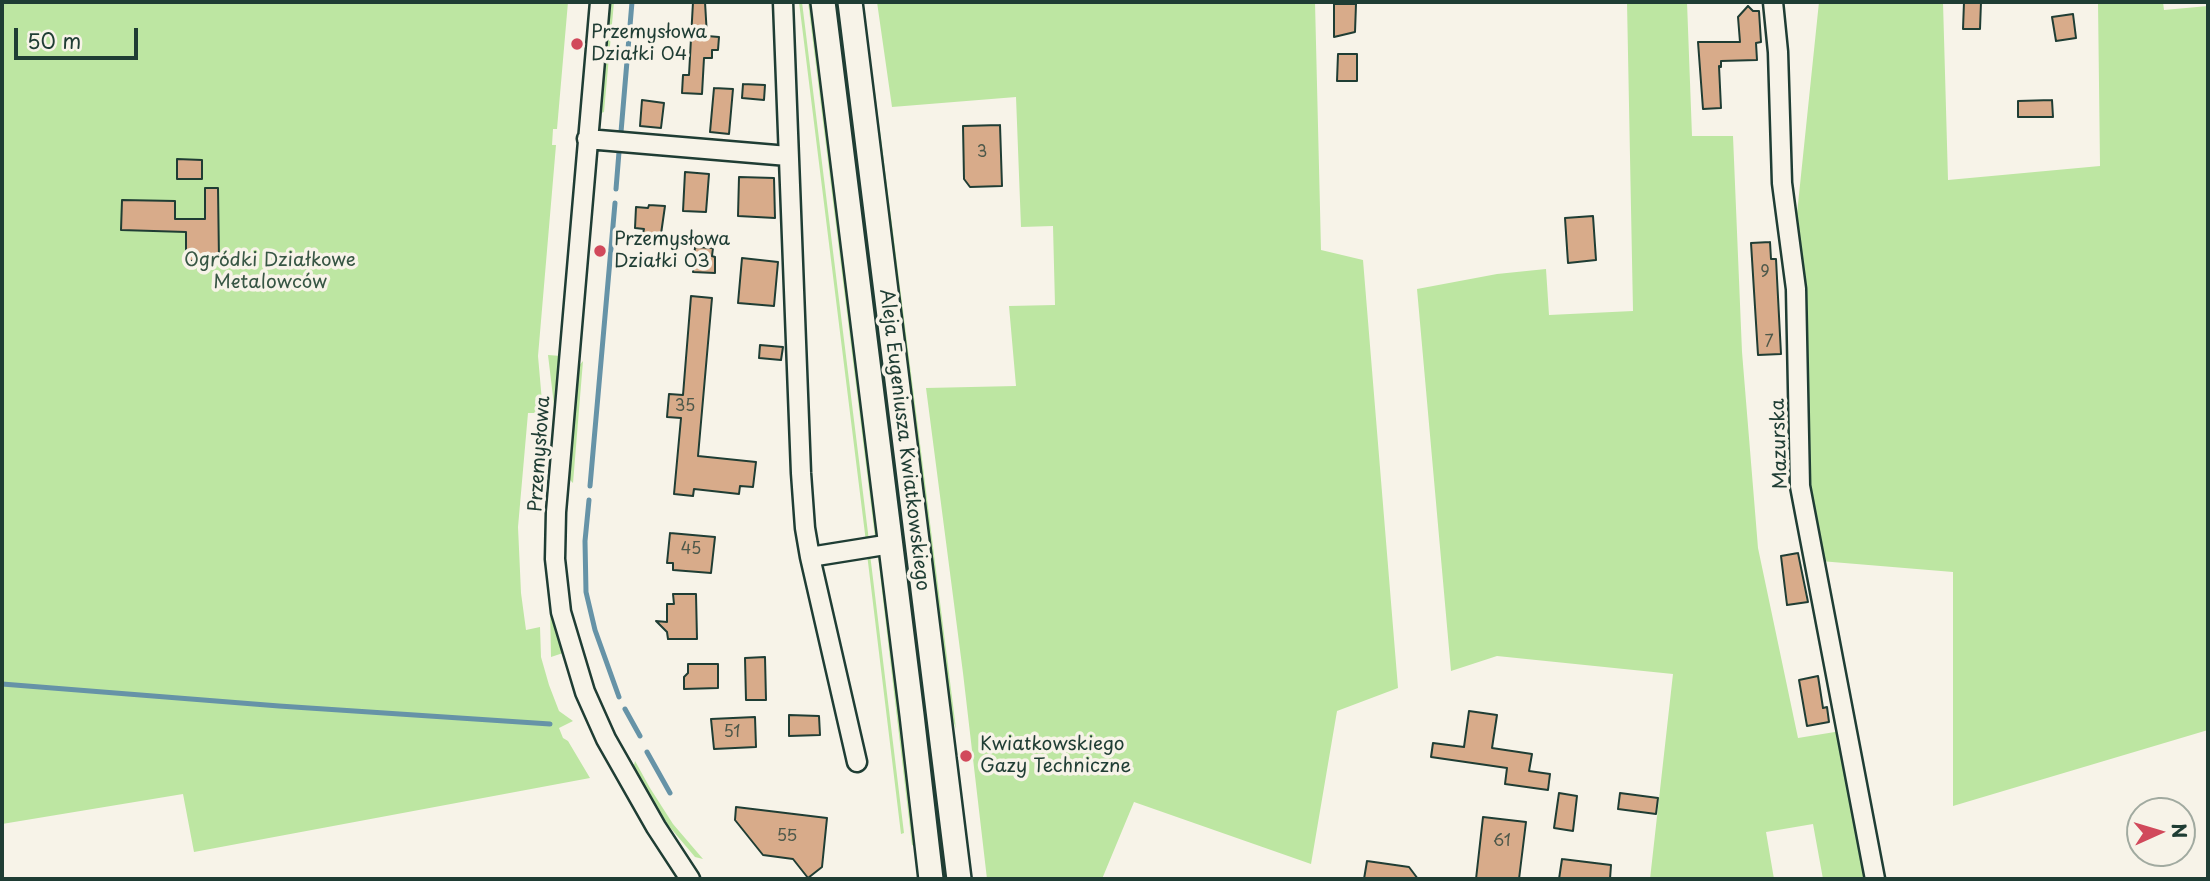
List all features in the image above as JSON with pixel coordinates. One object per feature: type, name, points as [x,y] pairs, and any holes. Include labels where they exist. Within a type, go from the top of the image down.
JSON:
[{"type":"street","name":"Przemysłowa","points":[[600,2],[556,512],[555,559],[561,612],[585,692],[606,739],[656,827],[690,879]]},
{"type":"street","points":[[783,2],[805,528],[857,762]]},
{"type":"street","name":"Aleja Eugeniusza Kwiatkowskiego","points":[[823,2],[931,879]]},
{"type":"street","name":"Aleja Eugeniusza Kwiatkowskiego","points":[[850,2],[959,879]]},
{"type":"street","name":"Mazurska","points":[[1773,2],[1778,52],[1782,183],[1797,289],[1800,486],[1875,879]]},
{"type":"street","points":[[587,139],[788,156]]},
{"type":"street","points":[[810,557],[891,544]]},
{"type":"green space","name":"Ogródki Działkowe Metalowców","points":[[2,2],[568,2],[557,129],[553,129],[552,145],[556,145],[538,356],[543,413],[528,413],[518,527],[521,593],[526,630],[540,627],[541,657],[549,685],[559,711],[573,721],[559,728],[590,778],[194,852],[183,794],[2,824]]},
{"type":"green space","points":[[609,2],[614,2],[604,112],[599,114]]},
{"type":"green space","points":[[799,2],[802,2],[869,541],[866,542]]},
{"type":"green space","points":[[808,2],[814,2],[879,529],[875,537]]},
{"type":"green space","points":[[877,2],[1315,2],[1321,250],[1363,260],[1398,688],[1337,711],[1311,864],[1134,802],[1102,879],[987,879],[926,388],[1016,386],[1009,306],[1055,305],[1053,226],[1021,227],[1016,97],[892,107]]},
{"type":"green space","points":[[1627,2],[1687,2],[1692,136],[1733,136],[1742,352],[1758,548],[1798,738],[1841,731],[1867,879],[1823,879],[1813,824],[1766,832],[1774,879],[1650,879],[1673,674],[1497,656],[1451,671],[1417,289],[1497,274],[1546,269],[1549,315],[1633,311]]},
{"type":"green space","points":[[1819,2],[1943,2],[1948,180],[2100,166],[2098,2],[2163,2],[2164,10],[2208,6],[2208,730],[1953,806],[1953,572],[1808,560],[1790,281]]},
{"type":"green space","points":[[875,92],[956,729],[947,703],[871,100]]},
{"type":"green space","points":[[850,107],[945,844],[935,846],[847,110]]},
{"type":"green space","points":[[548,355],[561,356],[548,503],[547,561],[554,614],[563,653],[551,657],[544,541],[554,405]]},
{"type":"green space","points":[[583,361],[573,483],[568,476],[578,367]]},
{"type":"green space","points":[[867,554],[870,554],[904,833],[901,834]]},
{"type":"green space","points":[[878,557],[884,564],[918,847],[912,845]]},
{"type":"green space","points":[[635,761],[673,824],[703,859],[695,857],[668,825],[633,769]]},
{"type":"building","points":[[693,2],[705,2],[707,36],[719,37],[718,50],[712,50],[712,58],[704,58],[702,94],[682,93],[683,75],[689,75]]},
{"type":"building","points":[[1964,2],[1981,2],[1980,29],[1963,29]]},
{"type":"building","points":[[1334,4],[1356,4],[1355,32],[1334,37]]},
{"type":"building","points":[[1748,6],[1753,11],[1759,11],[1761,42],[1756,43],[1757,60],[1721,61],[1721,108],[1703,109],[1698,42],[1740,42],[1738,17]]},
{"type":"building","points":[[2073,14],[2076,38],[2056,41],[2052,17]]},
{"type":"building","points":[[1338,54],[1357,54],[1357,81],[1337,81]]},
{"type":"building","points":[[743,84],[765,85],[764,100],[742,98]]},
{"type":"building","points":[[714,88],[733,89],[729,134],[710,132]]},
{"type":"building","points":[[642,100],[664,103],[661,128],[640,126]]},
{"type":"building","points":[[2052,100],[2053,117],[2018,117],[2018,101]]},
{"type":"building","points":[[1000,125],[1002,186],[970,187],[964,179],[963,126]]},
{"type":"building","points":[[177,159],[202,160],[202,179],[177,179]]},
{"type":"building","points":[[685,172],[709,174],[706,212],[683,211]]},
{"type":"building","points":[[739,177],[774,178],[775,218],[738,216]]},
{"type":"building","points":[[205,188],[218,188],[219,260],[186,261],[186,232],[121,230],[122,200],[175,201],[175,219],[205,219]]},
{"type":"building","points":[[649,205],[665,206],[661,234],[643,233],[644,229],[635,228],[636,207],[648,208]]},
{"type":"building","points":[[1593,216],[1596,260],[1568,263],[1565,218]]},
{"type":"building","points":[[1770,242],[1771,259],[1776,259],[1781,354],[1758,355],[1751,243]]},
{"type":"building","points":[[695,247],[713,248],[715,273],[693,272]]},
{"type":"building","points":[[742,258],[778,262],[774,306],[738,303]]},
{"type":"building","points":[[691,296],[712,298],[698,456],[756,462],[753,487],[740,486],[739,494],[694,489],[693,496],[674,494],[681,418],[667,417],[669,394],[683,395]]},
{"type":"building","points":[[760,345],[783,347],[781,360],[759,358]]},
{"type":"building","points":[[670,533],[715,537],[711,573],[673,570],[673,563],[667,563]]},
{"type":"building","points":[[1798,553],[1808,602],[1787,605],[1781,556]]},
{"type":"building","points":[[673,594],[696,594],[697,639],[668,639],[667,632],[656,621],[667,622],[667,604],[674,604]]},
{"type":"building","points":[[765,657],[766,700],[746,700],[745,658]]},
{"type":"building","points":[[688,664],[718,664],[718,688],[684,689]]},
{"type":"building","points":[[1818,676],[1823,708],[1827,707],[1829,722],[1807,726],[1799,680]]},
{"type":"building","points":[[1469,711],[1497,715],[1492,748],[1532,754],[1529,771],[1550,774],[1548,790],[1505,784],[1507,768],[1431,757],[1433,743],[1464,747]]},
{"type":"building","points":[[789,715],[819,716],[820,735],[789,736]]},
{"type":"building","points":[[755,717],[756,747],[714,749],[711,719]]},
{"type":"building","points":[[1559,793],[1577,796],[1573,831],[1554,828]]},
{"type":"building","points":[[1620,793],[1658,798],[1656,814],[1618,809]]},
{"type":"building","points":[[736,807],[827,818],[822,867],[808,878],[793,859],[763,855],[735,820]]},
{"type":"building","points":[[1483,817],[1526,822],[1519,879],[1476,879]]},
{"type":"building","points":[[1562,859],[1611,865],[1610,879],[1559,879]]},
{"type":"building","points":[[1367,861],[1409,867],[1418,879],[1364,879]]},
{"type":"waterway","points":[[621,132],[632,2]]},
{"type":"waterway","points":[[616,189],[619,152]]},
{"type":"waterway","points":[[590,486],[615,203]]},
{"type":"waterway","points":[[589,500],[585,541],[586,592],[595,630],[619,697]]},
{"type":"waterway","points":[[2,684],[550,724]]},
{"type":"waterway","points":[[625,709],[640,736]]},
{"type":"waterway","points":[[647,752],[670,793]]},
{"type":"place","name":"Przemysłowa Działki 04","points":[[577,44]]},
{"type":"place","name":"Przemysłowa Działki 03","points":[[600,251]]},
{"type":"place","name":"Kwiatkowskiego Gazy Techniczne","points":[[966,756]]}]
